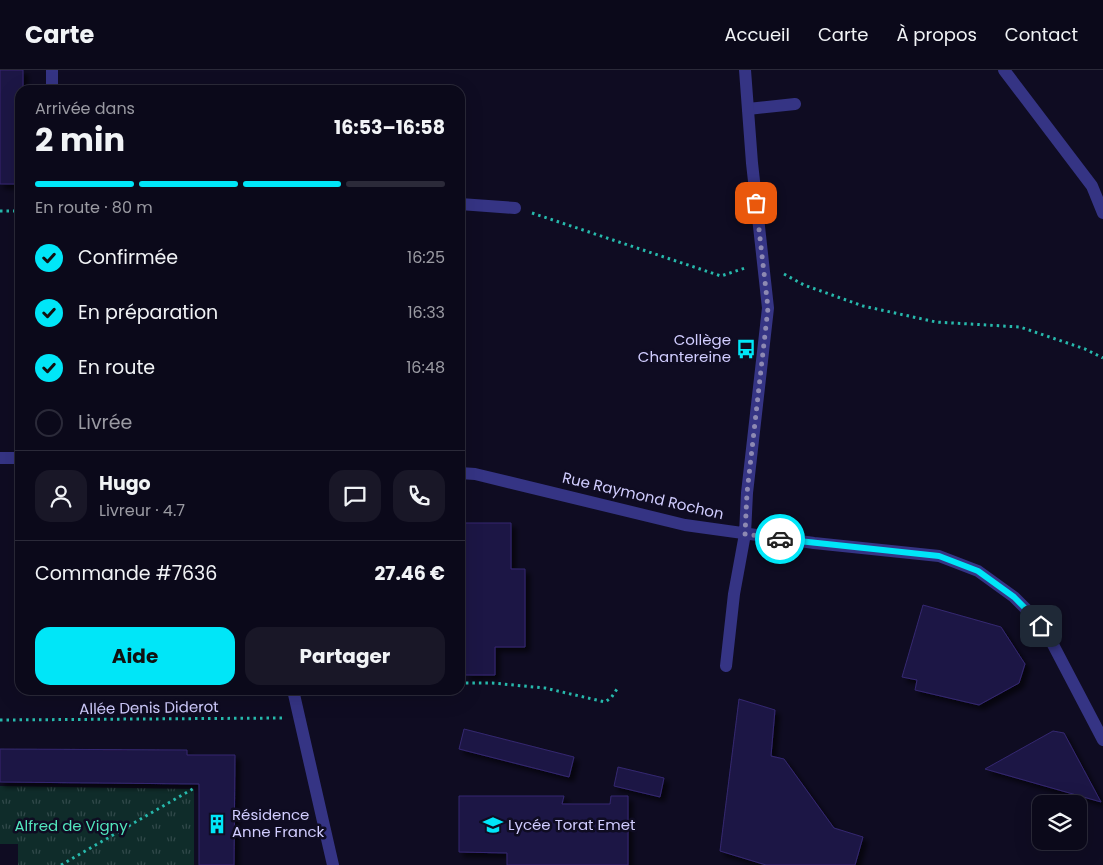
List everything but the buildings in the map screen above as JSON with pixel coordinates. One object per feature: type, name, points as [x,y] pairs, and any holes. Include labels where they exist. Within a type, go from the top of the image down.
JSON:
[{"type":"street","points":[[52,70],[52,85]]},
{"type":"street","name":"Rue Raymond Rochon","points":[[465,474],[475,474],[685,525],[745,534],[747,493],[768,308],[752,163],[745,70]]},
{"type":"street","points":[[1004,70],[1092,186],[1103,213]]},
{"type":"street","points":[[748,109],[795,104]]},
{"type":"street","points":[[465,204],[515,208]]},
{"type":"street","points":[[0,458],[15,458]]},
{"type":"street","points":[[726,666],[734,594],[745,534],[939,556],[978,571],[1014,597],[1033,616],[1048,637],[1103,740]]},
{"type":"street","points":[[294,695],[333,865]]},
{"type":"path","points":[[515,208],[722,276],[763,262],[804,285],[862,306],[936,322],[1020,327],[1085,349],[1103,358]]},
{"type":"path","points":[[0,211],[15,211]]},
{"type":"path","points":[[465,683],[492,683],[545,688],[605,702],[611,698],[617,689]]},
{"type":"path","name":"Allée Denis Diderot","points":[[0,720],[299,718]]},
{"type":"path","points":[[61,865],[196,787]]},
{"type":"green space","name":"Alfred de Vigny","points":[[0,786],[194,789],[194,865],[18,865],[18,844],[0,844]]},
{"type":"way so far","points":[[756,203],[768,308],[747,493],[745,534],[780,539]]},
{"type":"place","name":"Collège Chantereine","points":[[746,349]]},
{"type":"place","name":"Résidence Anne Franck","points":[[217,824]]},
{"type":"place","name":"Lycée Torat Emet","points":[[493,825]]},
{"type":"route","points":[[780,539],[939,556],[978,571],[1014,597],[1041,626]]}]
